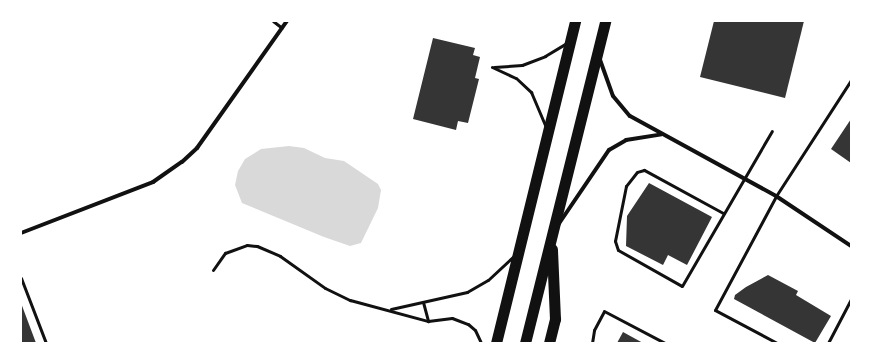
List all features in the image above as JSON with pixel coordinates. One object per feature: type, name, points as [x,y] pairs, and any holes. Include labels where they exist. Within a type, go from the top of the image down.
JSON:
[{"type":"highway","points":[[496,343],[575,21]]},
{"type":"highway","points":[[525,343],[605,21]]},
{"type":"highway","points":[[549,343],[555,319],[552,236]]},
{"type":"street","points":[[21,233],[153,182],[182,162],[197,148],[287,21]]},
{"type":"street","points":[[598,50],[606,81],[621,108],[630,116],[776,196],[851,246]]},
{"type":"street","points":[[552,236],[609,150],[626,140],[662,134]]},
{"type":"lane","points":[[272,21],[282,28]]},
{"type":"lane","points":[[548,131],[531,92],[516,78],[492,67],[522,65],[545,56],[570,40]]},
{"type":"lane","points":[[777,343],[715,310],[776,196],[851,80]]},
{"type":"lane","points":[[723,214],[644,170],[637,172],[626,186],[615,241],[618,250],[682,286],[723,214],[743,177],[772,131]]},
{"type":"lane","points":[[213,270],[225,253],[247,245],[257,246],[280,256],[325,288],[350,300],[389,309],[428,321],[452,318],[468,324],[475,330],[481,343]]},
{"type":"lane","points":[[389,309],[453,296],[480,286],[518,252]]},
{"type":"lane","points":[[21,278],[46,343]]},
{"type":"lane","points":[[828,343],[851,299]]},
{"type":"lane","points":[[423,302],[428,321]]},
{"type":"lane","points":[[592,343],[594,330],[604,311],[665,343]]},
{"type":"shaded area","points":[[289,146],[304,148],[325,158],[344,161],[378,184],[381,190],[378,208],[361,243],[350,246],[324,237],[242,203],[235,185],[238,171],[245,159],[261,149]]},
{"type":"building","points":[[714,21],[804,21],[785,98],[700,77]]},
{"type":"building","points":[[433,38],[475,48],[473,55],[480,57],[475,78],[479,79],[468,123],[458,121],[456,130],[413,119]]},
{"type":"building","points":[[851,119],[851,163],[831,149]]},
{"type":"building","points":[[649,183],[712,217],[687,265],[668,255],[663,265],[626,246],[627,216]]},
{"type":"building","points":[[768,275],[798,291],[796,295],[831,316],[815,343],[734,299],[735,295],[746,287]]},
{"type":"building","points":[[21,303],[36,343],[21,343]]},
{"type":"building","points":[[623,332],[643,343],[617,343]]}]
